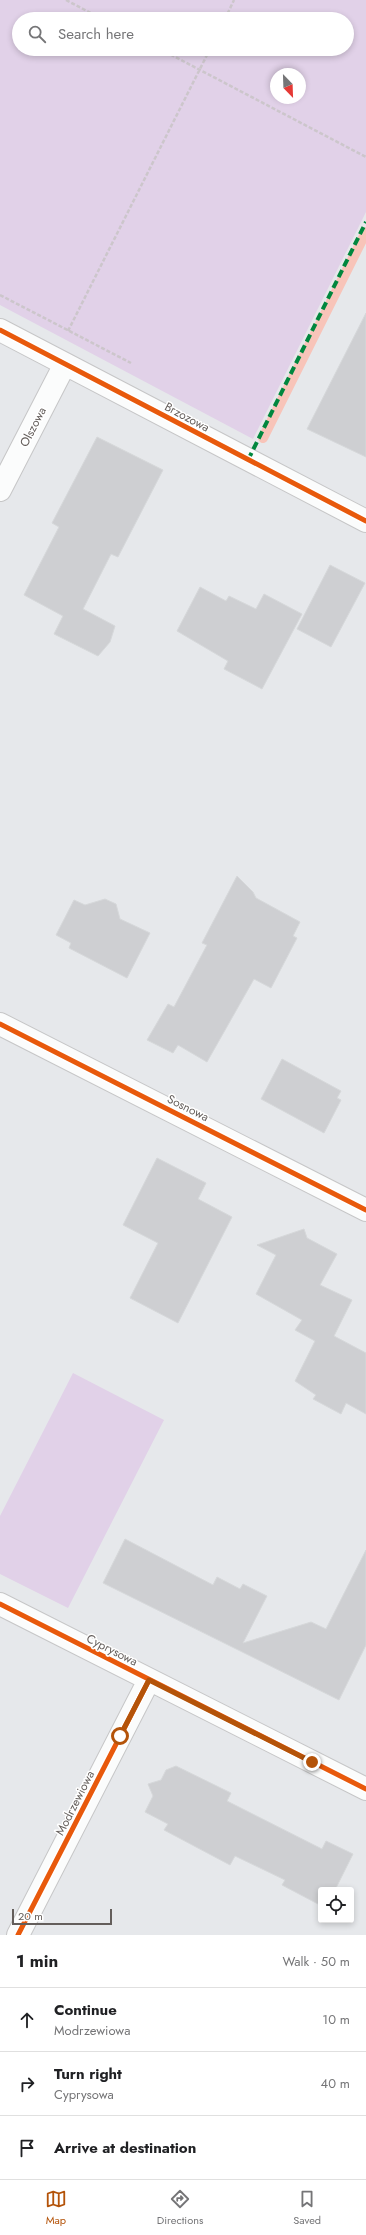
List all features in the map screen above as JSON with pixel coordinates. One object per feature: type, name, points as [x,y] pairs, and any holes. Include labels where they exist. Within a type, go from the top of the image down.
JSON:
[{"type":"street","name":"Brzozowa","points":[[0,330],[366,521]]},
{"type":"street","name":"Olszowa","points":[[0,490],[65,364]]},
{"type":"street","name":"Sosnowa","points":[[0,1024],[366,1210]]},
{"type":"street","name":"Cyprysowa","points":[[0,1604],[366,1789]]},
{"type":"street","name":"Modrzewiowa","points":[[18,1935],[149,1680]]},
{"type":"path","points":[[66,0],[89,12]]},
{"type":"path","points":[[228,12],[234,0]]},
{"type":"path","points":[[173,56],[366,157]]},
{"type":"path","points":[[68,331],[207,56]]},
{"type":"path","points":[[0,295],[136,366]]},
{"type":"shaded area","points":[[0,0],[366,0],[366,212],[253,439],[0,305]]},
{"type":"shaded area","points":[[73,1373],[164,1420],[68,1608],[0,1574],[0,1516]]},
{"type":"building","points":[[366,313],[366,457],[307,429]]},
{"type":"building","points":[[97,437],[163,470],[118,557],[111,554],[83,609],[115,626],[110,642],[98,656],[54,634],[63,616],[24,595],[59,527],[52,523]]},
{"type":"building","points":[[330,565],[365,583],[331,647],[297,629]]},
{"type":"building","points":[[200,587],[226,601],[229,596],[256,609],[264,594],[302,614],[262,689],[224,669],[228,661],[177,631]]},
{"type":"building","points":[[237,876],[253,892],[256,898],[300,922],[293,936],[297,938],[271,988],[254,979],[207,1062],[178,1045],[173,1053],[147,1040],[168,1004],[174,1007],[207,945],[202,943]]},
{"type":"building","points":[[105,899],[116,904],[120,919],[150,933],[127,978],[69,948],[71,943],[56,935],[74,900],[85,905]]},
{"type":"building","points":[[282,1059],[341,1091],[337,1098],[341,1100],[324,1133],[261,1099]]},
{"type":"building","points":[[157,1158],[206,1183],[198,1199],[232,1217],[178,1323],[130,1298],[158,1243],[123,1225]]},
{"type":"building","points":[[304,1229],[307,1238],[337,1254],[320,1285],[352,1300],[334,1336],[366,1353],[366,1414],[346,1403],[341,1414],[313,1399],[316,1395],[295,1381],[315,1341],[295,1330],[302,1320],[256,1294],[276,1255],[257,1245]]},
{"type":"building","points":[[125,1539],[213,1585],[217,1577],[240,1589],[243,1584],[267,1596],[243,1643],[311,1622],[326,1629],[366,1550],[366,1645],[339,1700],[103,1583]]},
{"type":"building","points":[[176,1766],[231,1793],[227,1801],[322,1849],[326,1841],[353,1854],[336,1887],[318,1887],[318,1904],[282,1885],[285,1880],[235,1856],[230,1865],[164,1830],[168,1824],[145,1812],[153,1796],[148,1784],[161,1780],[166,1770]]},
{"type":"waterway","points":[[263,438],[366,232]]},
{"type":"marked path","points":[[248,460],[366,222]]},
{"type":"cycle path","points":[[0,330],[366,521]]},
{"type":"cycle path","points":[[0,1024],[366,1210]]},
{"type":"cycle path","points":[[0,1604],[366,1789]]},
{"type":"cycle path","points":[[18,1935],[149,1680]]},
{"type":"route","points":[[120,1736],[149,1680],[312,1762]]}]
